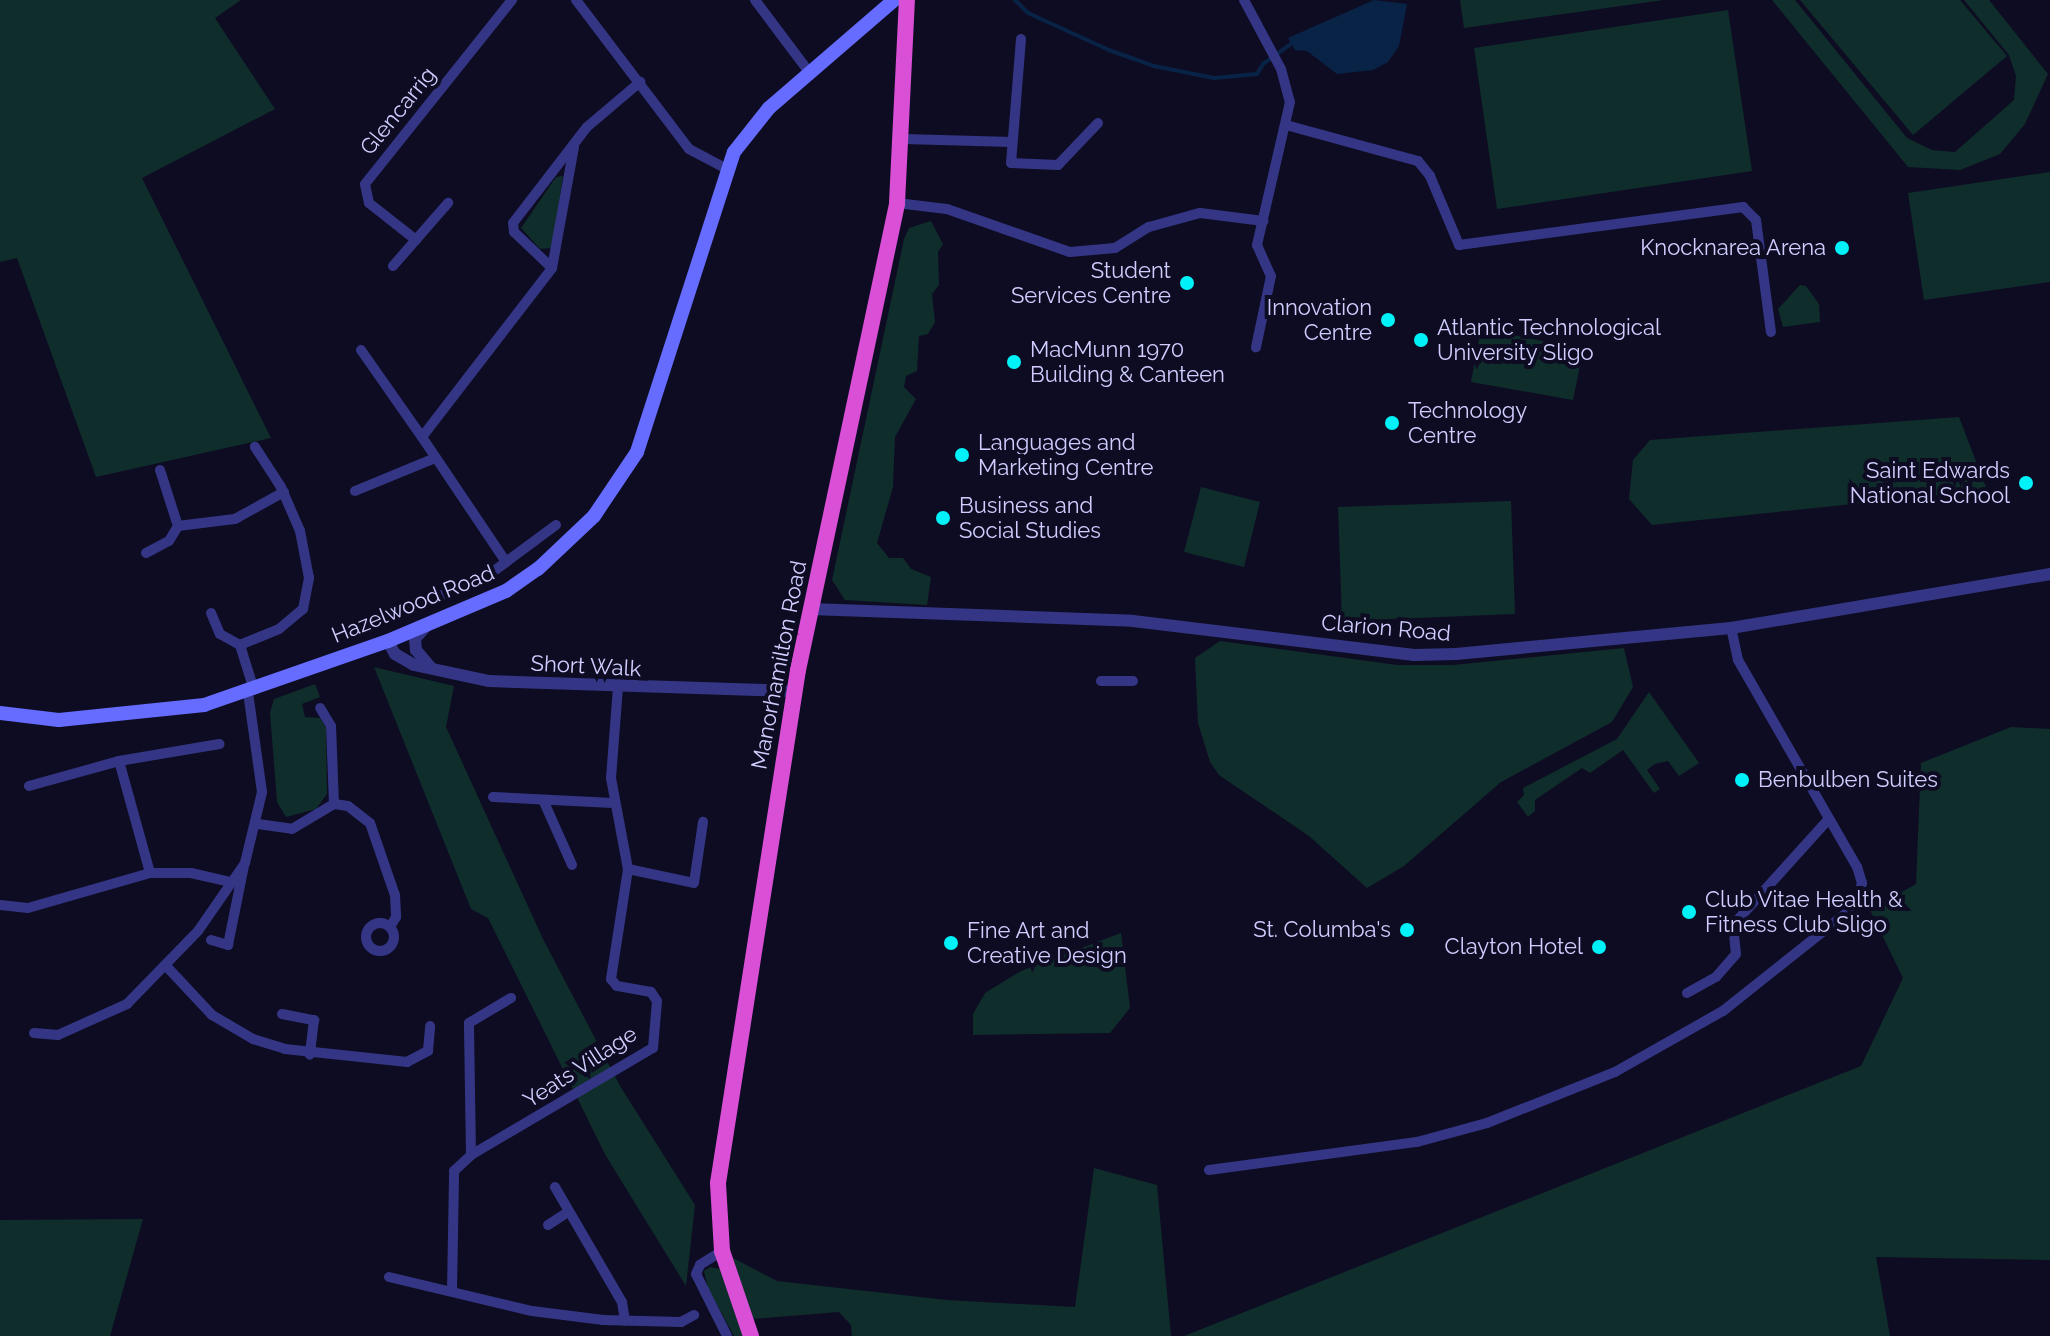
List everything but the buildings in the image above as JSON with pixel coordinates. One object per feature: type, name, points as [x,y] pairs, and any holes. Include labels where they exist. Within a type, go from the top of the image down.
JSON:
[{"type":"highway","name":"Manorhamilton Road","points":[[751,1336],[722,1251],[718,1183],[794,691],[897,203],[904,139],[907,0]]},
{"type":"main road","name":"Hazelwood Road","points":[[0,713],[59,720],[114,717],[204,705],[388,641],[506,591],[538,569],[568,544],[617,486],[655,408],[725,168],[750,129],[809,72],[894,0]]},
{"type":"street","name":"Glencarrig","points":[[416,240],[369,203],[365,184],[512,0]]},
{"type":"street","points":[[576,0],[689,149],[725,168]]},
{"type":"street","points":[[755,0],[809,72]]},
{"type":"street","points":[[1244,0],[1281,69],[1290,102],[1257,251],[1271,276],[1256,347]]},
{"type":"street","points":[[1021,39],[1011,163],[1058,165],[1098,123]]},
{"type":"street","points":[[552,268],[514,232],[513,223],[587,127],[640,82]]},
{"type":"street","points":[[1286,125],[1418,161],[1430,176],[1459,245],[1743,207],[1756,220],[1771,332]]},
{"type":"street","points":[[904,139],[1012,142]]},
{"type":"street","points":[[422,437],[552,268],[575,145]]},
{"type":"street","points":[[393,266],[448,203]]},
{"type":"street","points":[[897,203],[947,209],[1070,252],[1115,248],[1149,227],[1200,213],[1263,221]]},
{"type":"street","points":[[361,350],[506,562]]},
{"type":"street","points":[[240,645],[279,629],[303,609],[309,578],[300,531],[284,492],[255,447]]},
{"type":"street","points":[[355,491],[435,458]]},
{"type":"street","points":[[146,553],[169,541],[178,526],[160,470]]},
{"type":"street","points":[[178,526],[235,519],[284,492]]},
{"type":"street","points":[[392,616],[487,576],[556,525]]},
{"type":"street","name":"Clarion Road","points":[[811,609],[1133,621],[1414,655],[1731,628],[2050,574]]},
{"type":"street","points":[[211,613],[220,634],[240,645],[251,691],[262,767],[258,824],[245,863],[228,945],[211,940]]},
{"type":"street","points":[[427,625],[415,639],[416,650],[436,673]]},
{"type":"street","points":[[1209,1170],[1417,1142],[1487,1123],[1615,1072],[1723,1011],[1855,906],[1862,883],[1857,867],[1738,660],[1731,628]]},
{"type":"street","name":"Short Walk","points":[[388,641],[401,659],[436,673],[618,688],[794,691]]},
{"type":"street","points":[[1101,681],[1133,681]]},
{"type":"street","name":"Yeats Village","points":[[452,1291],[456,1259],[451,1180],[471,1155],[653,1048],[657,1001],[651,992],[617,986],[611,979],[628,869],[613,803],[618,688]]},
{"type":"street","points":[[320,708],[331,726],[334,804]]},
{"type":"street","points":[[29,786],[119,761],[220,744]]},
{"type":"street","points":[[119,761],[150,873]]},
{"type":"street","points":[[493,797],[544,802],[613,803]]},
{"type":"street","points":[[544,802],[572,865]]},
{"type":"street","points":[[258,824],[292,829],[334,804],[348,806],[370,823],[395,895],[396,917],[390,927]]},
{"type":"street","points":[[1687,993],[1716,977],[1736,954],[1733,925],[1828,820]]},
{"type":"street","points":[[628,869],[694,883],[703,822]]},
{"type":"street","points":[[34,1033],[58,1035],[91,1024],[127,1004],[168,968],[245,863]]},
{"type":"street","points":[[0,905],[28,908],[150,873],[191,873],[231,882]]},
{"type":"street","points":[[168,968],[212,1015],[253,1039],[310,1055],[407,1062],[428,1051],[430,1026]]},
{"type":"street","points":[[471,1155],[469,1023],[511,998]]},
{"type":"street","points":[[282,1014],[314,1020],[310,1055]]},
{"type":"street","points":[[555,1187],[622,1302],[625,1321]]},
{"type":"street","points":[[548,1225],[568,1212]]},
{"type":"street","points":[[722,1251],[700,1265],[696,1274],[727,1336]]},
{"type":"street","points":[[389,1277],[532,1311],[625,1321],[681,1322],[694,1315]]},
{"type":"green space","points":[[0,0],[241,0],[215,18],[275,109],[142,178],[271,438],[96,477],[17,258],[0,262]]},
{"type":"green space","points":[[1460,0],[1664,0],[1464,28]]},
{"type":"green space","points":[[1772,0],[1795,0],[1907,138],[1932,150],[1955,152],[2014,100],[2016,76],[2009,55],[1964,0],[1989,0],[2048,74],[2025,124],[2000,154],[1960,170],[1908,167]]},
{"type":"green space","points":[[1800,0],[1960,0],[2007,56],[1913,135]]},
{"type":"green space","points":[[1728,10],[1752,171],[1497,209],[1474,48]]},
{"type":"green space","points":[[2050,172],[2050,282],[1924,300],[1908,193]]},
{"type":"green space","points":[[563,176],[552,248],[540,249],[521,228],[556,177]]},
{"type":"green space","points":[[931,221],[943,244],[938,252],[939,285],[932,294],[935,322],[928,334],[919,336],[917,371],[906,376],[904,387],[916,399],[895,437],[893,487],[877,543],[889,558],[903,558],[911,569],[931,577],[927,605],[845,600],[832,580],[904,239],[909,228]]},
{"type":"green space","points":[[1800,285],[1806,286],[1819,304],[1820,322],[1783,327],[1778,309]]},
{"type":"green space","points":[[1489,330],[1572,347],[1581,361],[1573,400],[1471,382],[1479,339]]},
{"type":"green space","points":[[1959,417],[1987,490],[1652,525],[1629,499],[1633,460],[1650,440]]},
{"type":"green space","points":[[1201,487],[1260,502],[1244,567],[1184,552]]},
{"type":"green space","points":[[1511,501],[1515,614],[1342,621],[1338,507]]},
{"type":"green space","points":[[1220,641],[1397,665],[1453,665],[1624,648],[1633,687],[1612,722],[1501,782],[1404,866],[1367,888],[1309,836],[1219,775],[1210,762],[1198,723],[1195,658]]},
{"type":"green space","points":[[374,667],[454,686],[446,727],[543,939],[620,1086],[695,1205],[686,1286],[606,1156],[488,918],[471,909]]},
{"type":"green space","points":[[315,684],[320,697],[302,704],[305,717],[320,718],[326,728],[327,794],[316,809],[286,817],[277,802],[270,713],[274,699]]},
{"type":"green space","points":[[1649,692],[1699,763],[1679,776],[1668,761],[1655,764],[1647,770],[1660,789],[1654,793],[1623,750],[1590,773],[1582,768],[1535,800],[1535,811],[1528,817],[1517,802],[1524,795],[1523,788],[1617,739]]},
{"type":"green space","points":[[2011,727],[2050,729],[2050,1260],[1876,1257],[1890,1336],[1184,1336],[1861,1066],[1903,978],[1870,910],[1916,884],[1921,763]]},
{"type":"green space","points":[[1121,933],[1130,1008],[1110,1033],[973,1035],[973,1014],[985,993],[1021,971]]},
{"type":"green space","points":[[1094,1168],[1157,1185],[1171,1336],[852,1336],[851,1325],[839,1312],[752,1319],[733,1258],[777,1281],[947,1300],[1075,1307]]},
{"type":"green space","points":[[143,1219],[110,1336],[0,1336],[0,1220]]},
{"type":"green space","points":[[710,1267],[720,1269],[743,1336],[734,1336],[708,1288],[704,1271]]},
{"type":"water","points":[[1374,0],[1407,4],[1399,46],[1388,62],[1373,70],[1337,74],[1307,51],[1295,50],[1288,38]]},
{"type":"waterway","points":[[1015,0],[1028,13],[1109,50],[1154,66],[1214,78],[1257,74],[1263,64],[1291,44]]},
{"type":"place","name":"Knocknarea Arena","points":[[1842,248]]},
{"type":"place","name":"Student Services Centre","points":[[1187,283]]},
{"type":"place","name":"Innovation Centre","points":[[1388,320]]},
{"type":"place","name":"Atlantic Technological University Sligo","points":[[1421,340]]},
{"type":"place","name":"MacMunn 1970 Building & Canteen","points":[[1014,362]]},
{"type":"place","name":"Technology Centre","points":[[1392,423]]},
{"type":"place","name":"Languages and Marketing Centre","points":[[962,455]]},
{"type":"place","name":"Saint Edwards National School","points":[[2026,483]]},
{"type":"place","name":"Business and Social Studies","points":[[943,518]]},
{"type":"place","name":"Benbulben Suites","points":[[1742,780]]},
{"type":"place","name":"Club Vitae Health & Fitness Club Sligo","points":[[1689,912]]},
{"type":"place","name":"St. Columba's","points":[[1407,930]]},
{"type":"place","name":"Fine Art and Creative Design","points":[[951,943]]},
{"type":"place","name":"Clayton Hotel","points":[[1599,947]]}]
